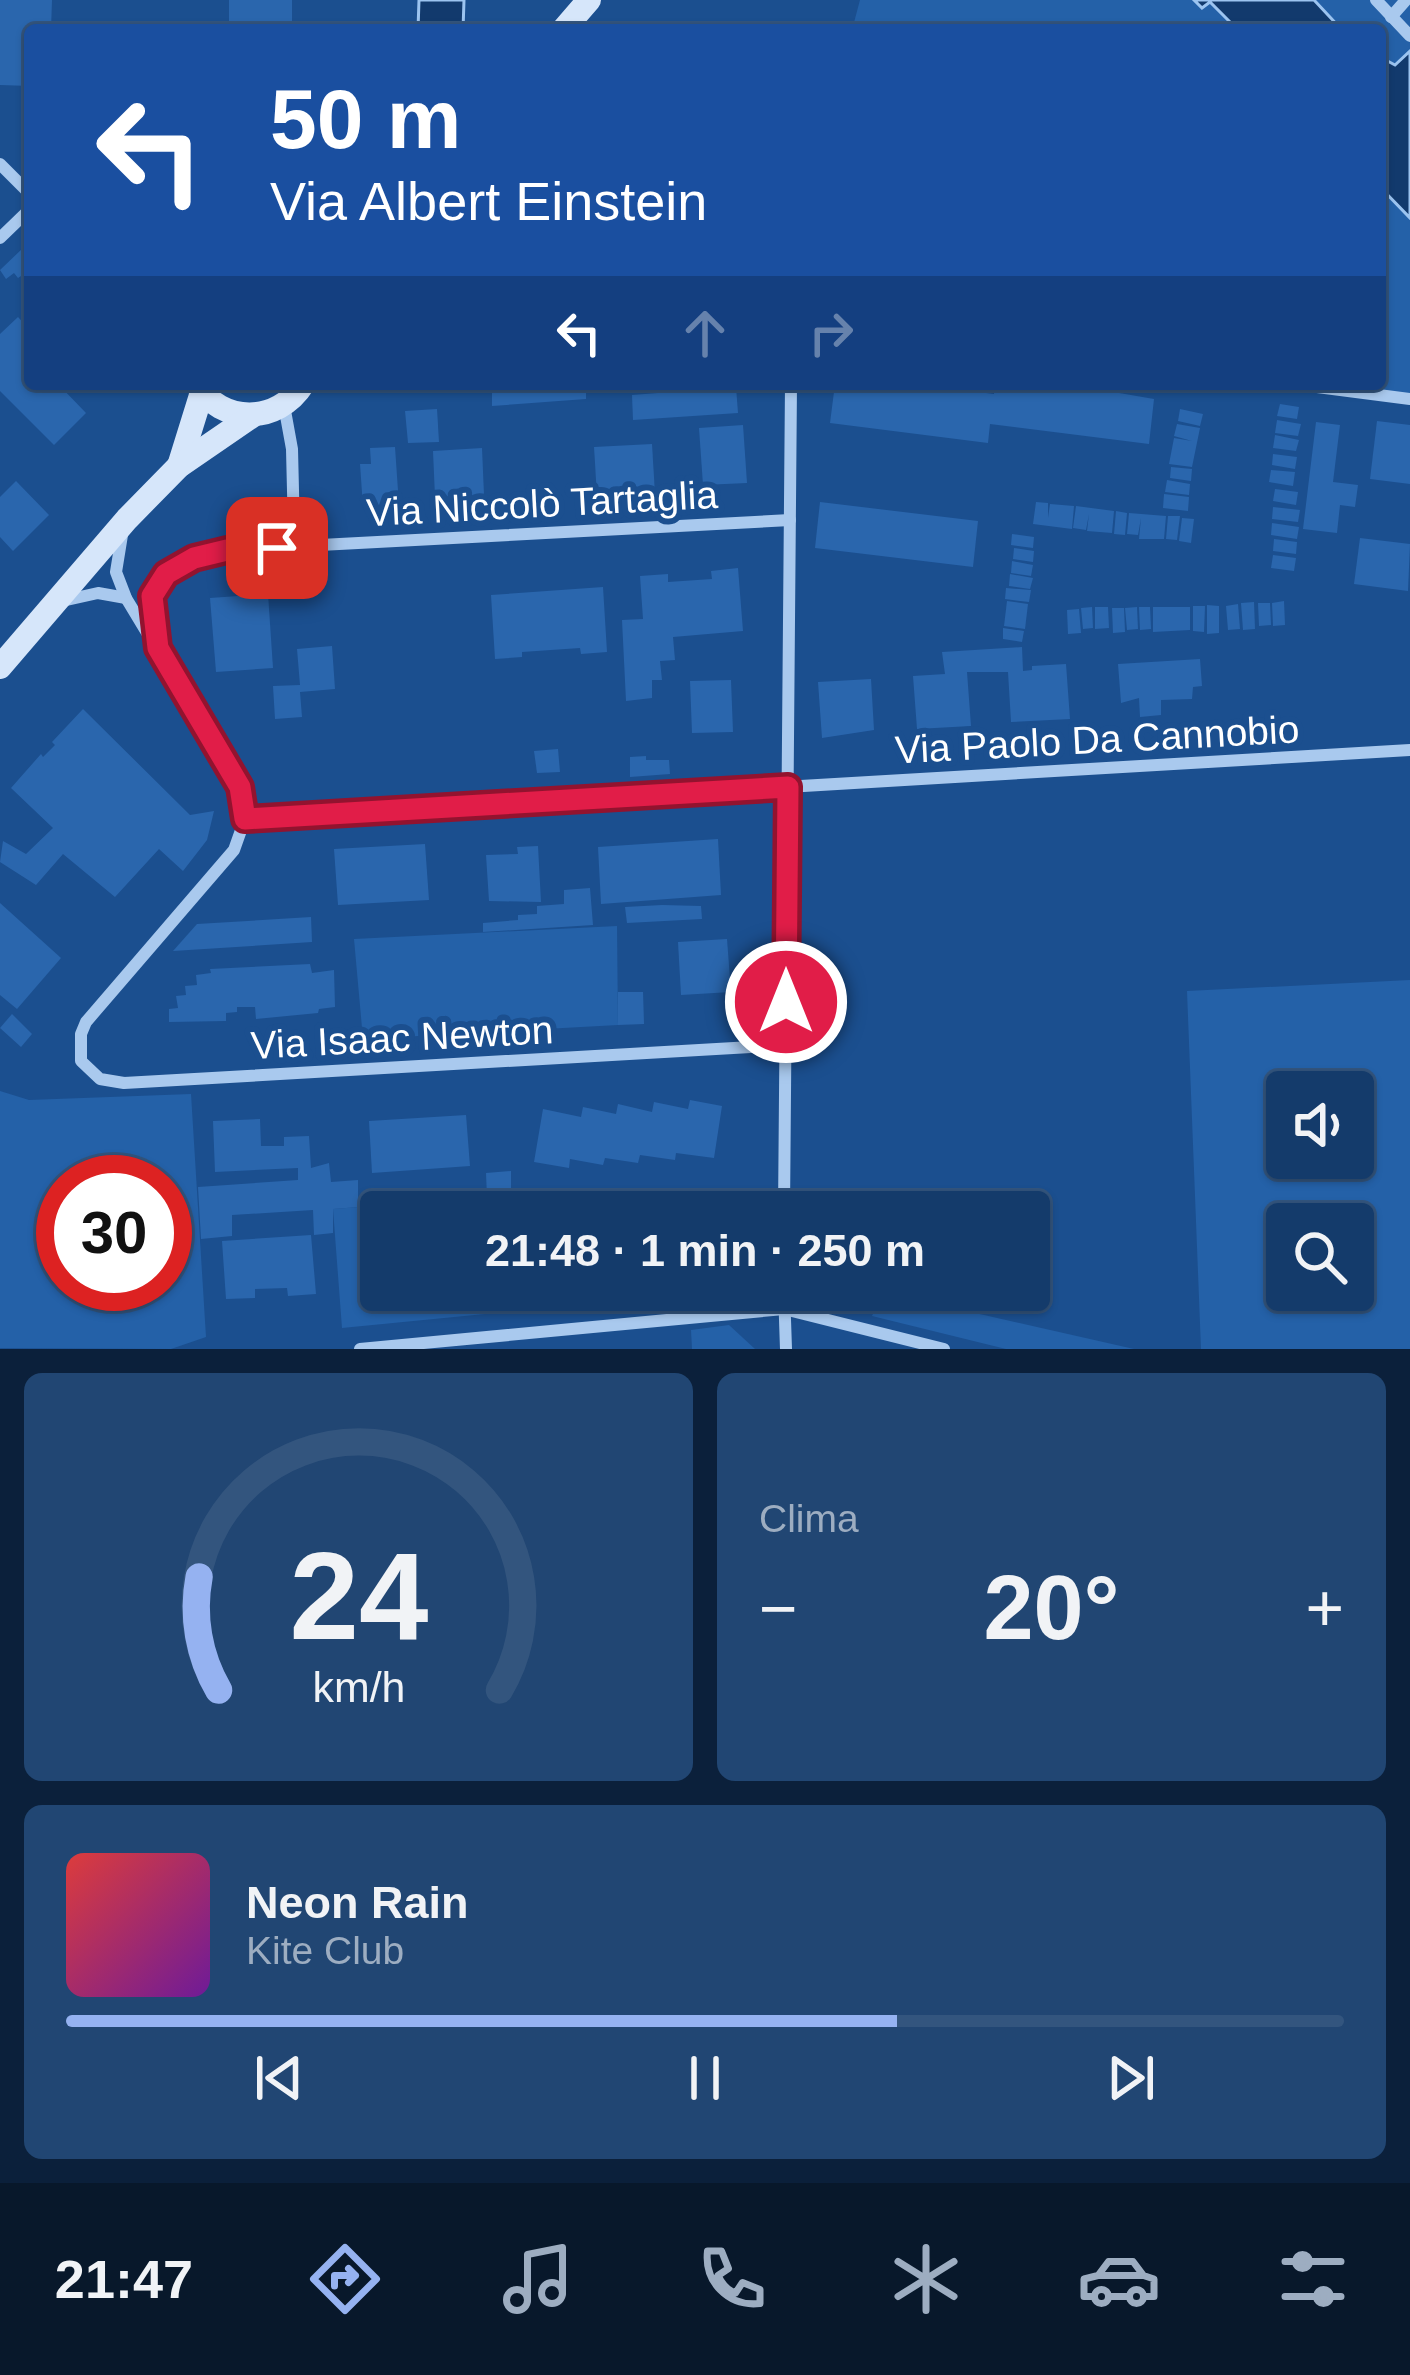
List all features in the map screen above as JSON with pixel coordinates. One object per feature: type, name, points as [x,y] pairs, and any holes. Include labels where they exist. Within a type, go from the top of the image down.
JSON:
[{"type":"main road","points":[[568,24],[589,0]]},
{"type":"main road","points":[[179,466],[198,390]]},
{"type":"main road","points":[[202,390],[233,413],[252,416]]},
{"type":"main road","points":[[0,667],[179,466],[252,416],[284,405],[298,390]]},
{"type":"street","points":[[1376,0],[1410,36]]},
{"type":"street","points":[[1391,17],[1406,0]]},
{"type":"street","points":[[0,164],[24,188]]},
{"type":"street","points":[[0,238],[24,215]]},
{"type":"street","points":[[784,1191],[790,390]]},
{"type":"street","points":[[1340,390],[1410,399]]},
{"type":"street","points":[[284,405],[292,448],[295,532],[303,547]]},
{"type":"street","points":[[127,519],[116,572],[126,598],[240,787],[245,819]]},
{"type":"street","name":"Via Niccolò Tartaglia","points":[[158,648],[152,596],[166,574],[194,558],[227,550],[790,520]]},
{"type":"street","points":[[55,602],[98,593],[126,598]]},
{"type":"street","name":"Via Paolo Da Cannobio","points":[[245,819],[1410,750]]},
{"type":"street","name":"Via Isaac Newton","points":[[245,819],[234,850],[92,1012],[81,1034],[81,1060],[89,1071],[112,1082],[786,1045]]},
{"type":"street","points":[[360,1349],[763,1311]]},
{"type":"street","points":[[784,1311],[786,1349]]},
{"type":"street","points":[[792,1311],[944,1349]]},
{"type":"shaded area","points":[[419,0],[464,0],[463,24],[418,24]]},
{"type":"shaded area","points":[[860,0],[1410,0],[1410,399],[1340,390],[1386,390],[1386,24],[854,24]]},
{"type":"shaded area","points":[[1194,0],[1314,0],[1336,24],[1232,24],[1210,2],[1202,8]]},
{"type":"shaded area","points":[[1410,51],[1410,218],[1386,193],[1386,60],[1395,65]]},
{"type":"shaded area","points":[[617,926],[618,1025],[363,1039],[354,939]]},
{"type":"shaded area","points":[[1410,980],[1410,1349],[1201,1349],[1187,991]]},
{"type":"shaded area","points":[[0,1091],[29,1100],[191,1094],[206,1337],[171,1349],[0,1348]]},
{"type":"shaded area","points":[[360,1207],[360,1311],[495,1313],[342,1328],[333,1209]]},
{"type":"shaded area","points":[[874,1311],[967,1311],[1134,1349],[1006,1349],[872,1316]]},
{"type":"shaded area","points":[[729,1325],[755,1349],[692,1349],[691,1330]]},
{"type":"building","points":[[0,0],[52,0],[51,24],[24,24],[24,86],[0,85]]},
{"type":"building","points":[[229,0],[292,0],[292,24],[229,24]]},
{"type":"building","points":[[24,248],[24,274],[18,278],[14,273],[6,279],[0,270]]},
{"type":"building","points":[[18,317],[24,324],[24,390],[64,390],[86,413],[54,445],[0,391],[0,334]]},
{"type":"building","points":[[492,390],[586,390],[586,399],[492,406]]},
{"type":"building","points":[[736,390],[738,413],[633,420],[632,395]]},
{"type":"building","points":[[834,390],[994,394],[994,390],[1102,390],[1154,399],[1149,444],[990,424],[988,443],[830,423]]},
{"type":"building","points":[[1280,404],[1299,407],[1297,419],[1277,416]]},
{"type":"building","points":[[437,409],[439,442],[408,443],[405,411]]},
{"type":"building","points":[[1180,409],[1203,414],[1200,426],[1178,421]]},
{"type":"building","points":[[1277,420],[1301,424],[1298,436],[1275,433]]},
{"type":"building","points":[[1377,421],[1410,425],[1410,484],[1370,479]]},
{"type":"building","points":[[1316,422],[1340,425],[1333,482],[1358,485],[1355,507],[1340,505],[1337,533],[1303,529]]},
{"type":"building","points":[[1177,424],[1200,428],[1192,467],[1169,464],[1174,438],[1192,441],[1174,436]]},
{"type":"building","points":[[743,425],[747,483],[703,485],[699,428]]},
{"type":"building","points":[[1275,435],[1299,440],[1296,451],[1273,448]]},
{"type":"building","points":[[652,444],[655,494],[597,496],[594,447]]},
{"type":"building","points":[[395,447],[399,505],[363,507],[360,464],[371,464],[370,448]]},
{"type":"building","points":[[482,448],[484,495],[435,497],[433,451]]},
{"type":"building","points":[[1273,454],[1297,457],[1295,469],[1272,465]]},
{"type":"building","points":[[1171,467],[1192,469],[1191,481],[1170,478]]},
{"type":"building","points":[[1271,470],[1295,472],[1293,486],[1269,482]]},
{"type":"building","points":[[1167,480],[1190,484],[1189,495],[1165,492]]},
{"type":"building","points":[[16,481],[49,515],[13,551],[0,537],[0,497]]},
{"type":"building","points":[[1275,489],[1298,492],[1296,505],[1273,501]]},
{"type":"building","points":[[1164,494],[1189,497],[1188,511],[1163,508]]},
{"type":"building","points":[[820,502],[978,521],[973,567],[815,548]]},
{"type":"building","points":[[1036,502],[1048,503],[1048,518],[1050,504],[1074,506],[1072,529],[1033,524]]},
{"type":"building","points":[[1076,506],[1114,511],[1112,533],[1087,531],[1089,514],[1086,530],[1073,528]]},
{"type":"building","points":[[1273,507],[1300,510],[1298,522],[1272,519]]},
{"type":"building","points":[[1116,511],[1127,513],[1125,535],[1114,534]]},
{"type":"building","points":[[1129,513],[1166,516],[1164,539],[1139,539],[1141,518],[1138,535],[1127,534]]},
{"type":"building","points":[[1168,516],[1180,516],[1177,540],[1166,539]]},
{"type":"building","points":[[1182,518],[1194,519],[1191,543],[1179,541]]},
{"type":"building","points":[[1272,523],[1299,527],[1297,539],[1271,535]]},
{"type":"building","points":[[1012,534],[1034,537],[1033,548],[1011,545]]},
{"type":"building","points":[[1360,538],[1410,544],[1408,591],[1354,584]]},
{"type":"building","points":[[1274,539],[1297,542],[1296,554],[1273,551]]},
{"type":"building","points":[[1014,548],[1034,551],[1033,562],[1013,559]]},
{"type":"building","points":[[1273,555],[1296,558],[1294,571],[1271,568]]},
{"type":"building","points":[[1012,561],[1033,565],[1031,576],[1011,573]]},
{"type":"building","points":[[738,568],[743,631],[673,637],[675,660],[660,661],[662,680],[652,680],[652,698],[626,701],[622,620],[643,619],[640,576],[668,574],[668,582],[712,579],[711,571]]},
{"type":"building","points":[[1010,574],[1033,578],[1030,589],[1009,586]]},
{"type":"building","points":[[603,587],[607,652],[581,654],[580,648],[495,659],[491,595]]},
{"type":"building","points":[[1006,588],[1031,590],[1029,602],[1005,599]]},
{"type":"building","points":[[268,594],[273,668],[216,672],[210,598]]},
{"type":"building","points":[[1007,601],[1028,604],[1025,629],[1004,626]]},
{"type":"building","points":[[1284,601],[1285,625],[1273,626],[1272,603]]},
{"type":"building","points":[[1254,602],[1255,629],[1243,630],[1241,603]]},
{"type":"building","points":[[1258,603],[1270,603],[1271,625],[1259,626]]},
{"type":"building","points":[[1238,604],[1240,629],[1228,630],[1226,606]]},
{"type":"building","points":[[1207,605],[1219,606],[1219,633],[1207,634]]},
{"type":"building","points":[[1193,606],[1205,606],[1204,632],[1193,631]]},
{"type":"building","points":[[1092,607],[1093,628],[1083,629],[1081,608]]},
{"type":"building","points":[[1095,607],[1108,607],[1109,628],[1095,629]]},
{"type":"building","points":[[1137,607],[1138,629],[1127,630],[1125,608]]},
{"type":"building","points":[[1139,607],[1150,607],[1151,629],[1140,630]]},
{"type":"building","points":[[1153,607],[1190,607],[1190,630],[1153,632]]},
{"type":"building","points":[[1112,608],[1124,608],[1125,632],[1113,633]]},
{"type":"building","points":[[1079,609],[1081,633],[1068,634],[1067,610]]},
{"type":"building","points":[[1003,628],[1024,631],[1022,642],[1003,639]]},
{"type":"building","points":[[332,646],[335,689],[300,692],[302,717],[275,719],[273,686],[300,685],[297,649]]},
{"type":"building","points":[[1022,647],[1023,671],[1066,664],[1070,719],[1011,722],[1008,672],[967,672],[971,726],[917,729],[913,676],[945,674],[942,652]]},
{"type":"building","points":[[1200,659],[1202,686],[1193,687],[1192,699],[1161,700],[1161,715],[1140,717],[1139,698],[1121,703],[1118,664]]},
{"type":"building","points":[[871,679],[874,730],[822,738],[818,682]]},
{"type":"building","points":[[731,680],[733,732],[692,733],[690,681]]},
{"type":"building","points":[[83,709],[190,815],[214,811],[207,840],[183,871],[159,849],[115,897],[63,854],[36,885],[0,862],[3,841],[26,854],[53,828],[11,788]]},
{"type":"building","points":[[558,749],[560,772],[537,773],[534,751]]},
{"type":"building","points":[[646,756],[646,760],[669,760],[670,774],[630,777],[630,757]]},
{"type":"building","points":[[718,839],[721,895],[601,904],[598,847]]},
{"type":"building","points":[[425,844],[429,900],[338,905],[334,849]]},
{"type":"building","points":[[538,846],[541,902],[489,901],[486,855],[518,854],[517,847]]},
{"type":"building","points":[[590,888],[593,925],[483,932],[483,923],[537,914],[537,906],[564,904],[564,890]]},
{"type":"building","points":[[0,903],[61,958],[17,1009],[0,995]]},
{"type":"building","points":[[701,906],[702,919],[627,923],[625,907]]},
{"type":"building","points":[[311,917],[312,942],[173,951],[197,924]]},
{"type":"building","points":[[727,939],[731,992],[681,995],[678,942]]},
{"type":"building","points":[[310,964],[312,973],[334,970],[335,1007],[256,1019],[255,1007],[237,1007],[237,1012],[226,1013],[226,1021],[169,1022],[169,1009],[178,1008],[176,996],[186,995],[185,986],[197,985],[196,975],[211,973],[210,969]]},
{"type":"building","points":[[618,992],[643,992],[644,1024],[618,1025]]},
{"type":"building","points":[[12,1014],[32,1034],[21,1047],[0,1028]]},
{"type":"building","points":[[690,1100],[722,1106],[714,1158],[640,1155],[638,1163],[605,1158],[603,1165],[570,1159],[569,1168],[534,1162],[543,1109],[581,1117],[583,1107],[616,1114],[618,1104],[652,1112],[654,1102],[688,1109]]},
{"type":"building","points":[[466,1115],[470,1166],[372,1173],[369,1121]]},
{"type":"building","points":[[260,1119],[261,1146],[284,1146],[284,1137],[309,1136],[311,1168],[329,1163],[331,1182],[358,1180],[360,1207],[333,1209],[333,1233],[314,1235],[313,1210],[232,1215],[232,1236],[201,1239],[198,1187],[298,1180],[298,1168],[215,1172],[213,1121]]},
{"type":"building","points":[[511,1171],[511,1191],[487,1191],[486,1173]]},
{"type":"building","points":[[311,1235],[316,1294],[288,1296],[287,1288],[255,1289],[255,1298],[226,1299],[222,1241]]},
{"type":"route","points":[[277,548],[227,550],[194,558],[166,574],[152,596],[158,648],[240,787],[245,819],[788,787],[786,1002]]}]
